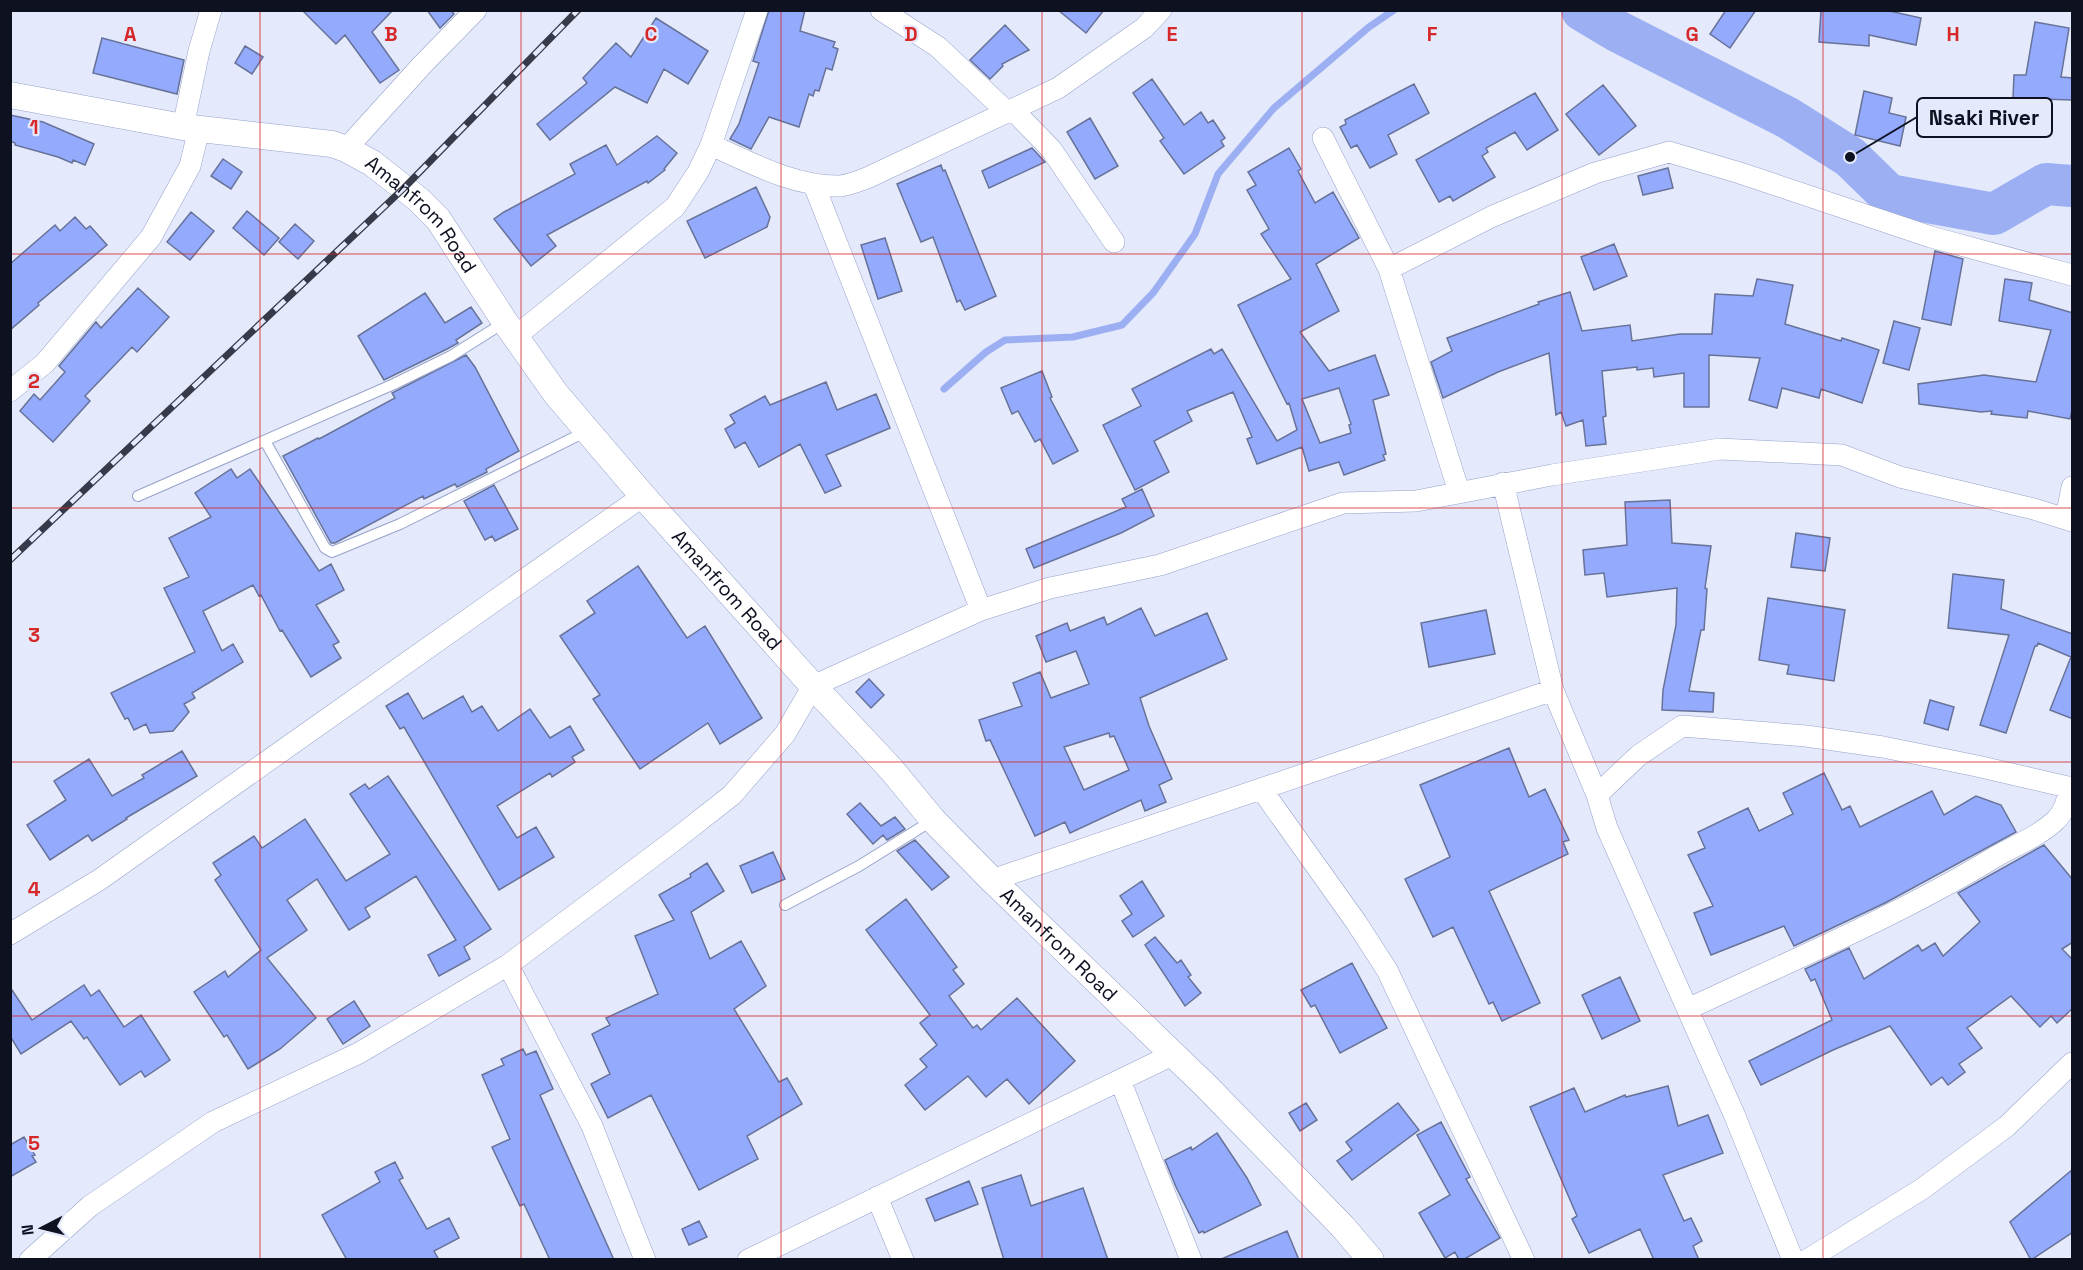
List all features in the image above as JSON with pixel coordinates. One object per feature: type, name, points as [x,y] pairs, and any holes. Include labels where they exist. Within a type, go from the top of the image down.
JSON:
[{"type":"street","points":[[10,391],[45,363],[151,237],[190,166],[191,128],[199,51],[212,10]]},
{"type":"street","points":[[346,149],[423,64],[476,10]]},
{"type":"street","points":[[511,329],[675,207],[698,172],[711,145],[757,10]]},
{"type":"street","points":[[881,10],[938,47],[1050,149],[1114,242]]},
{"type":"street","points":[[711,145],[779,175],[814,185],[843,186],[867,178],[1058,88],[1144,28],[1161,10]]},
{"type":"street","name":"Amanfrom Road","points":[[10,95],[191,128],[333,144],[372,164],[419,200],[438,219],[556,394],[643,496],[813,686],[891,769],[933,820],[992,880],[1174,1054],[1296,1178],[1371,1260]]},
{"type":"street","points":[[1323,138],[1389,268],[1459,492]]},
{"type":"street","points":[[1389,268],[1491,217],[1595,173],[1669,152],[1740,173],[1931,237],[2073,275]]},
{"type":"street","points":[[814,185],[981,610]]},
{"type":"street","points":[[30,1260],[90,1206],[213,1122],[358,1053],[508,965],[732,795],[785,734],[813,686],[981,610],[1050,588],[1160,566],[1343,504],[1416,501],[1503,483],[1720,449],[1842,455],[1900,477],[2034,509],[2069,520],[2073,487]]},
{"type":"street","points":[[1503,483],[1553,690],[1597,795],[1607,828],[1734,1114],[1793,1260]]},
{"type":"street","points":[[10,934],[99,880],[643,496]]},
{"type":"street","points":[[992,880],[1553,690]]},
{"type":"street","points":[[1597,795],[1638,756],[1682,726],[1806,736],[1883,747],[2071,788],[2065,809],[2056,820],[2031,838],[1948,886],[1688,1009]]},
{"type":"street","points":[[1262,790],[1356,922],[1387,970],[1524,1260]]},
{"type":"street","points":[[508,965],[592,1126],[645,1260]]},
{"type":"street","points":[[748,1260],[1174,1054]]},
{"type":"street","points":[[1807,1260],[1922,1190],[2007,1126],[2073,1063]]},
{"type":"street","points":[[1120,1080],[1191,1260]]},
{"type":"street","points":[[876,1197],[903,1260]]},
{"type":"lane","points":[[138,496],[394,384],[511,329]]},
{"type":"lane","points":[[265,441],[325,548],[332,552],[400,524],[588,430]]},
{"type":"lane","points":[[785,905],[859,866],[933,820]]},
{"type":"building","points":[[302,10],[393,10],[372,32],[399,70],[380,83],[345,35],[336,44]]},
{"type":"building","points":[[427,10],[451,10],[454,14],[440,28]]},
{"type":"building","points":[[769,10],[805,10],[800,31],[835,42],[833,47],[838,49],[832,70],[826,68],[819,91],[815,90],[813,96],[809,94],[799,127],[769,117],[751,149],[730,139],[739,124],[759,63],[753,61]]},
{"type":"building","points":[[1058,10],[1104,10],[1086,33]]},
{"type":"building","points":[[1726,10],[1756,10],[1730,48],[1710,34]]},
{"type":"building","points":[[1821,10],[1885,10],[1921,18],[1916,45],[1869,35],[1869,46],[1819,42]]},
{"type":"building","points":[[656,18],[708,51],[688,84],[664,69],[647,103],[615,87],[550,140],[537,124],[587,83],[583,78],[616,43],[631,57]]},
{"type":"building","points":[[2035,22],[2069,28],[2061,77],[2073,78],[2073,100],[2013,98],[2014,75],[2026,75]]},
{"type":"building","points":[[1005,25],[1029,50],[1002,64],[1003,66],[990,79],[970,60]]},
{"type":"building","points":[[102,38],[184,60],[177,94],[93,73]]},
{"type":"building","points":[[245,46],[263,57],[252,74],[235,63]]},
{"type":"building","points":[[1152,79],[1184,125],[1201,112],[1208,123],[1213,120],[1225,138],[1221,141],[1224,146],[1184,174],[1160,141],[1164,138],[1133,93]]},
{"type":"building","points":[[1414,84],[1429,113],[1388,135],[1397,154],[1370,168],[1357,145],[1351,148],[1340,127],[1346,124],[1345,120]]},
{"type":"building","points":[[1603,85],[1636,126],[1599,155],[1566,114]]},
{"type":"building","points":[[1864,91],[1892,98],[1889,113],[1906,117],[1900,146],[1855,135]]},
{"type":"building","points":[[1535,93],[1558,130],[1527,150],[1515,132],[1486,148],[1488,152],[1482,156],[1495,177],[1453,201],[1450,196],[1439,202],[1416,160]]},
{"type":"building","points":[[10,115],[43,122],[94,144],[85,165],[15,145],[10,141]]},
{"type":"building","points":[[1090,118],[1118,166],[1095,179],[1067,132]]},
{"type":"building","points":[[657,136],[677,153],[665,170],[648,183],[647,181],[547,235],[556,246],[531,266],[494,219],[575,174],[570,164],[606,145],[617,165]]},
{"type":"building","points":[[1032,148],[1045,162],[989,188],[982,171]]},
{"type":"building","points":[[1289,148],[1301,169],[1298,171],[1315,203],[1333,192],[1359,238],[1316,264],[1339,311],[1300,332],[1329,371],[1375,355],[1389,395],[1373,400],[1386,454],[1383,455],[1385,460],[1344,475],[1339,462],[1309,471],[1302,447],[1257,464],[1247,439],[1252,437],[1233,392],[1187,411],[1192,421],[1154,441],[1169,472],[1135,490],[1103,425],[1141,406],[1132,389],[1211,349],[1214,354],[1222,349],[1277,441],[1297,430],[1289,403],[1287,404],[1238,305],[1291,279],[1261,234],[1269,229],[1247,190],[1256,185],[1248,172]],"holes":[[[1339,388],[1351,424],[1349,425],[1351,433],[1320,443],[1302,399]]]},
{"type":"building","points":[[223,159],[242,172],[231,189],[211,176]]},
{"type":"building","points":[[941,165],[996,296],[965,310],[960,300],[957,302],[933,237],[921,242],[897,184]]},
{"type":"building","points":[[1668,168],[1673,188],[1643,195],[1638,176]]},
{"type":"building","points":[[756,187],[770,217],[767,227],[705,258],[687,221]]},
{"type":"building","points":[[247,211],[279,238],[264,255],[233,228]]},
{"type":"building","points":[[191,212],[214,231],[190,260],[167,242]]},
{"type":"building","points":[[75,217],[86,229],[90,226],[107,245],[38,303],[39,305],[10,330],[10,264],[55,225],[60,231]]},
{"type":"building","points":[[295,224],[314,241],[298,259],[279,242]]},
{"type":"building","points":[[885,238],[902,291],[878,299],[861,245]]},
{"type":"building","points":[[1614,244],[1627,276],[1594,290],[1581,257]]},
{"type":"building","points":[[1935,251],[1963,259],[1951,325],[1922,319]]},
{"type":"building","points":[[1757,279],[1793,285],[1785,324],[1879,350],[1862,403],[1821,389],[1819,398],[1782,388],[1777,408],[1749,400],[1760,358],[1709,355],[1709,407],[1684,407],[1684,373],[1654,377],[1653,368],[1637,370],[1637,367],[1602,371],[1606,444],[1586,446],[1583,420],[1566,426],[1561,412],[1556,415],[1549,353],[1498,372],[1443,398],[1431,362],[1452,351],[1447,338],[1539,304],[1538,302],[1570,292],[1582,331],[1630,325],[1632,341],[1680,334],[1712,334],[1715,294],[1753,296]]},
{"type":"building","points":[[2005,279],[2032,283],[2029,300],[2073,313],[2073,406],[2070,419],[2028,411],[2027,418],[1991,414],[1992,411],[1981,412],[1919,404],[1918,384],[1984,375],[2036,382],[2051,330],[1999,321]]},
{"type":"building","points":[[138,288],[169,317],[137,352],[132,347],[85,396],[90,401],[53,442],[20,411],[34,394],[40,400],[65,372],[59,366],[96,322],[101,328]]},
{"type":"building","points":[[425,293],[445,323],[471,307],[482,323],[456,340],[458,343],[384,380],[358,336]]},
{"type":"building","points":[[1894,321],[1920,328],[1909,370],[1883,363]]},
{"type":"building","points":[[466,355],[475,367],[519,451],[486,469],[487,472],[457,487],[455,484],[424,499],[423,496],[335,543],[331,543],[283,456],[395,398],[392,393]]},
{"type":"building","points":[[1042,371],[1052,397],[1050,398],[1078,451],[1053,464],[1040,439],[1035,442],[1018,411],[1012,414],[1001,388]]},
{"type":"building","points":[[826,382],[837,410],[876,394],[890,428],[826,455],[841,486],[825,493],[800,444],[759,467],[745,442],[735,448],[725,429],[735,423],[730,415],[765,396],[770,405]]},
{"type":"building","points":[[231,469],[237,478],[250,469],[319,571],[331,564],[344,590],[316,605],[339,642],[333,645],[341,658],[311,677],[253,585],[203,611],[222,651],[233,644],[243,662],[192,693],[195,698],[184,704],[189,712],[173,731],[150,733],[146,724],[134,730],[128,718],[125,719],[111,693],[195,652],[164,588],[189,577],[169,538],[211,517],[195,493]]},
{"type":"building","points":[[494,485],[518,529],[495,541],[492,536],[485,540],[464,501]]},
{"type":"building","points":[[1142,489],[1154,516],[1121,533],[1034,568],[1026,549],[1126,507],[1122,499]]},
{"type":"building","points":[[1670,500],[1672,543],[1711,546],[1705,588],[1707,589],[1704,630],[1701,630],[1689,691],[1714,693],[1713,712],[1662,710],[1663,690],[1676,625],[1677,588],[1607,597],[1604,573],[1585,575],[1583,550],[1627,545],[1625,502]]},
{"type":"building","points":[[1796,533],[1830,538],[1825,571],[1791,567]]},
{"type":"building","points":[[638,566],[687,638],[705,626],[762,718],[720,744],[708,723],[640,769],[593,699],[600,695],[560,636],[595,613],[587,601]]},
{"type":"building","points":[[1953,574],[2004,580],[2001,609],[2073,634],[2073,719],[2050,710],[2071,657],[2038,643],[2035,646],[2006,733],[1980,725],[2009,635],[1948,628]]},
{"type":"building","points":[[1768,598],[1845,610],[1834,681],[1787,674],[1789,665],[1759,660]]},
{"type":"building","points":[[1141,608],[1155,636],[1207,613],[1227,659],[1140,698],[1149,726],[1172,779],[1159,785],[1166,802],[1145,811],[1141,800],[1070,833],[1065,822],[1035,836],[990,740],[986,741],[979,720],[1022,706],[1013,683],[1040,672],[1051,698],[1089,684],[1076,651],[1046,662],[1036,636],[1067,623],[1070,631],[1104,617],[1107,625]],"holes":[[[1109,733],[1110,737],[1114,736],[1129,770],[1084,790],[1064,747]]]},
{"type":"building","points":[[1486,610],[1495,654],[1429,667],[1421,623]]},
{"type":"building","points":[[869,679],[884,695],[871,708],[856,692]]},
{"type":"building","points":[[408,693],[423,719],[463,696],[472,712],[482,706],[498,731],[530,709],[550,738],[570,726],[584,750],[572,757],[575,762],[552,777],[550,773],[497,806],[517,838],[536,827],[554,857],[499,890],[404,727],[400,729],[386,706]]},
{"type":"building","points":[[1930,700],[1954,707],[1948,730],[1924,723]]},
{"type":"building","points":[[1509,748],[1529,797],[1545,789],[1569,840],[1563,842],[1568,854],[1489,891],[1540,1003],[1502,1021],[1493,1002],[1489,1004],[1453,927],[1433,937],[1405,879],[1450,857],[1420,785]]},
{"type":"building","points":[[182,751],[197,776],[92,841],[88,835],[50,860],[27,825],[66,800],[54,781],[89,759],[112,796],[144,778],[142,775]]},
{"type":"building","points":[[1824,773],[1842,810],[1850,806],[1860,827],[1932,791],[1944,815],[1976,796],[2001,805],[2016,832],[1885,903],[1794,946],[1784,926],[1711,955],[1694,913],[1713,906],[1688,855],[1705,848],[1698,832],[1748,808],[1759,831],[1793,814],[1783,793]]},
{"type":"building","points":[[388,776],[491,929],[464,947],[470,959],[439,976],[428,955],[456,940],[416,876],[365,908],[370,917],[349,930],[317,879],[287,900],[307,930],[267,958],[316,1018],[280,1049],[248,1069],[227,1035],[224,1037],[194,992],[225,971],[228,977],[261,950],[215,880],[221,875],[213,863],[254,836],[262,848],[305,819],[346,881],[390,854],[350,794],[365,784],[369,789]]},
{"type":"building","points":[[860,803],[881,826],[895,817],[905,829],[887,840],[883,835],[873,844],[847,814]]},
{"type":"building","points":[[915,840],[949,877],[932,890],[897,851]]},
{"type":"building","points":[[2044,845],[2073,880],[2073,942],[2062,949],[2073,960],[2073,1008],[2057,1023],[2051,1016],[2040,1027],[2011,996],[1967,1028],[1982,1048],[1959,1064],[1965,1072],[1948,1085],[1942,1077],[1931,1085],[1890,1026],[1833,1050],[1761,1085],[1749,1061],[1832,1020],[1815,979],[1811,981],[1805,969],[1849,948],[1864,979],[1918,945],[1922,951],[1935,943],[1943,956],[1980,922],[1958,893]]},
{"type":"building","points":[[773,852],[785,879],[752,893],[740,866]]},
{"type":"building","points":[[707,863],[724,891],[691,912],[710,959],[741,941],[766,986],[734,1009],[779,1082],[787,1078],[802,1104],[747,1136],[758,1159],[699,1190],[651,1095],[608,1118],[591,1084],[610,1074],[592,1034],[610,1025],[606,1018],[658,994],[635,936],[674,920],[659,895],[691,877],[690,874]]},
{"type":"building","points":[[1142,881],[1164,916],[1133,937],[1122,921],[1132,914],[1120,896]]},
{"type":"building","points":[[906,899],[957,967],[953,970],[964,984],[949,996],[973,1028],[977,1025],[981,1030],[1017,998],[1075,1061],[1029,1104],[1007,1079],[986,1097],[968,1076],[925,1110],[905,1085],[927,1067],[920,1059],[937,1045],[920,1023],[930,1015],[866,930]]},
{"type":"building","points":[[1155,937],[1177,963],[1181,960],[1191,975],[1188,977],[1201,993],[1185,1006],[1145,945]]},
{"type":"building","points":[[1352,963],[1387,1028],[1340,1053],[1315,1005],[1311,1007],[1301,990]]},
{"type":"building","points":[[1620,977],[1640,1021],[1602,1039],[1582,995]]},
{"type":"building","points":[[84,985],[91,996],[99,990],[124,1027],[141,1015],[170,1060],[145,1077],[141,1071],[120,1085],[87,1037],[84,1039],[71,1021],[21,1054],[10,1036],[10,987],[32,1020]]},
{"type":"building","points":[[354,1001],[370,1026],[343,1044],[327,1019]]},
{"type":"building","points":[[523,1049],[526,1055],[536,1051],[553,1089],[540,1095],[614,1260],[550,1260],[524,1204],[520,1206],[492,1147],[510,1139],[482,1075],[504,1065],[501,1059]]},
{"type":"building","points":[[1668,1086],[1678,1126],[1708,1115],[1723,1153],[1663,1175],[1684,1221],[1691,1218],[1702,1241],[1693,1246],[1699,1260],[1654,1260],[1640,1229],[1589,1253],[1572,1219],[1577,1216],[1530,1107],[1574,1088],[1585,1112],[1625,1095],[1626,1097]]},
{"type":"building","points":[[1306,1103],[1317,1120],[1300,1131],[1289,1113]]},
{"type":"building","points":[[1398,1103],[1419,1130],[1352,1180],[1337,1161],[1352,1150],[1346,1142]]},
{"type":"building","points":[[1441,1122],[1470,1177],[1466,1179],[1500,1238],[1463,1260],[1459,1260],[1455,1252],[1445,1258],[1419,1213],[1450,1195],[1417,1135]]},
{"type":"building","points":[[1217,1133],[1247,1178],[1261,1205],[1204,1233],[1203,1231],[1199,1233],[1165,1160],[1191,1147],[1192,1150]]},
{"type":"building","points":[[24,1137],[35,1155],[32,1156],[36,1162],[10,1177],[10,1145]]},
{"type":"building","points":[[395,1162],[403,1178],[399,1180],[427,1229],[449,1218],[459,1238],[434,1251],[439,1260],[347,1260],[322,1215],[380,1182],[375,1172]]},
{"type":"building","points":[[2073,1169],[2073,1232],[2031,1260],[2010,1222]]},
{"type":"building","points":[[1021,1175],[1031,1206],[1083,1188],[1108,1260],[1004,1260],[982,1188]]},
{"type":"building","points":[[969,1181],[978,1204],[935,1221],[926,1199]]},
{"type":"building","points":[[699,1221],[707,1237],[689,1245],[682,1229]]},
{"type":"building","points":[[1287,1231],[1299,1260],[1219,1260]]},
{"type":"waterway","points":[[944,389],[986,352],[1005,340],[1073,337],[1122,325],[1153,293],[1195,234],[1218,174],[1274,108],[1369,27],[1394,10]]},
{"type":"waterway","points":[[1582,10],[1617,31],[1788,118],[1850,157],[1889,195],[1994,214],[2046,184],[2072,186]]},
{"type":"railway","points":[[10,560],[404,188],[578,10]]},
{"type":"place","name":"Nsaki River","points":[[1850,157]]}]
